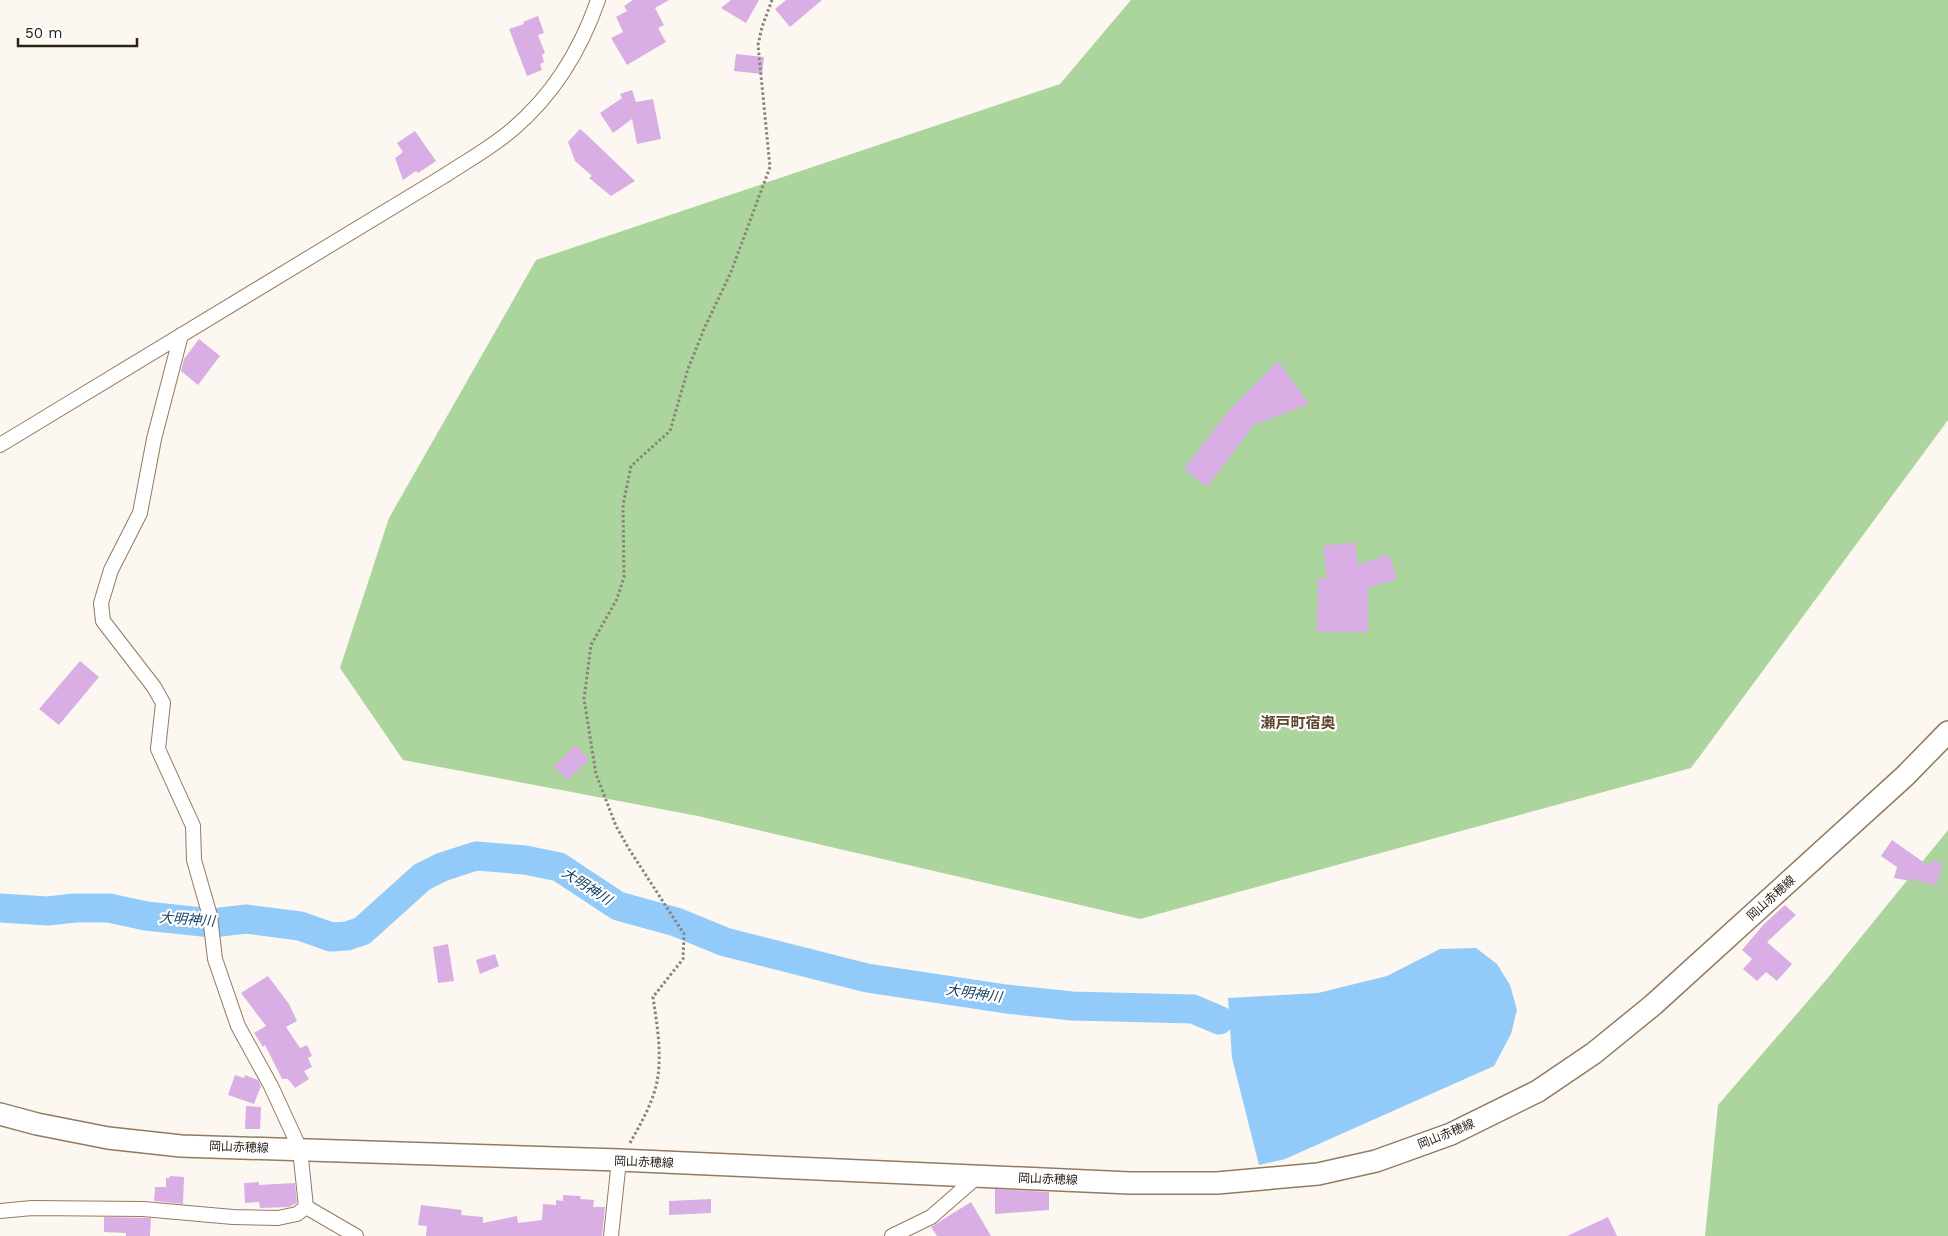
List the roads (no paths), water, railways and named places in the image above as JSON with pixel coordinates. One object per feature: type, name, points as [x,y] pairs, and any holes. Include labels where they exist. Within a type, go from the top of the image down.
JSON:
[{"type":"main road","name":"岡山赤穂線","points":[[0,1114],[37,1124],[108,1138],[181,1146],[619,1160],[1130,1182],[1217,1183],[1318,1174],[1376,1161],[1451,1134],[1538,1091],[1594,1052],[1660,998],[1905,776],[1948,732]]},
{"type":"street","points":[[0,445],[444,176],[514,129],[556,85],[578,49],[598,0]]},
{"type":"street","points":[[181,335],[154,439],[140,514],[111,570],[101,603],[103,621],[154,687],[163,703],[158,749],[194,826],[194,860],[210,916],[215,959],[238,1026],[271,1086],[300,1149],[306,1207]]},
{"type":"street","points":[[611,1236],[619,1160]]},
{"type":"street","points":[[892,1236],[931,1217],[978,1176]]},
{"type":"street","points":[[0,1211],[32,1208],[143,1210],[233,1217],[278,1218],[297,1214],[306,1207]]},
{"type":"street","points":[[306,1207],[356,1236]]},
{"type":"water","points":[[1476,948],[1497,964],[1510,985],[1517,1010],[1511,1034],[1494,1066],[1285,1159],[1259,1165],[1232,1058],[1228,998],[1318,993],[1387,976],[1440,949]]},
{"type":"waterway","name":"大明神川","points":[[0,908],[48,911],[75,908],[109,908],[146,916],[212,923],[246,919],[300,926],[331,937],[347,936],[362,931],[422,877],[442,867],[476,856],[525,860],[559,867],[618,906],[676,922],[725,942],[867,978],[1006,999],[1072,1006],[1193,1009],[1219,1020]]},
{"type":"waterway","points":[[1219,1020],[1234,1023]]},
{"type":"district","name":"瀬戸町宿奥","points":[[1298,723]]}]
